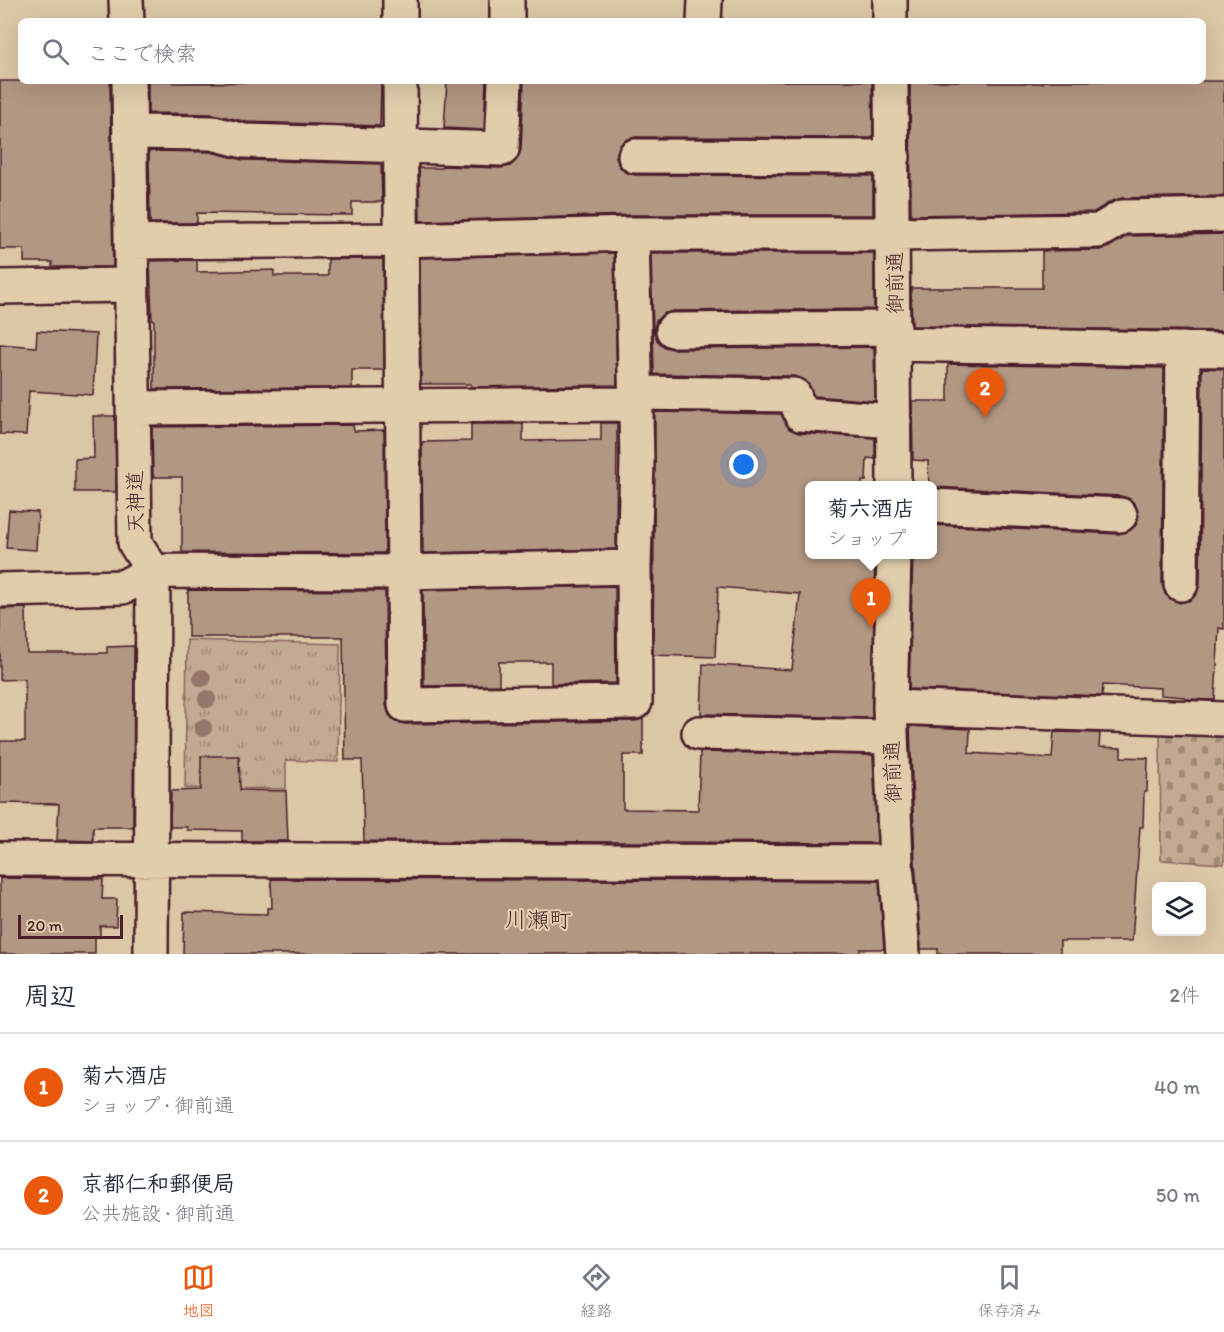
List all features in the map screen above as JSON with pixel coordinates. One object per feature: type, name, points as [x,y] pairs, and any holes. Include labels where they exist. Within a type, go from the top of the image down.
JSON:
[{"type":"street","points":[[126,0],[127,18]]},
{"type":"street","points":[[400,0],[400,18]]},
{"type":"street","points":[[507,0],[507,18]]},
{"type":"street","points":[[704,18],[705,0]]},
{"type":"street","points":[[890,0],[890,18]]},
{"type":"street","name":"天神道","points":[[129,84],[135,543],[153,570]]},
{"type":"street","points":[[400,84],[405,705],[635,702],[634,567],[637,461],[632,234]]},
{"type":"street","points":[[130,132],[213,133],[244,141],[502,149],[505,84]]},
{"type":"street","name":"御前通","points":[[891,84],[894,234],[894,481]]},
{"type":"street","points":[[635,156],[893,157]]},
{"type":"street","points":[[131,243],[400,240],[632,234],[1099,231],[1122,217],[1224,215]]},
{"type":"street","points":[[0,287],[130,285]]},
{"type":"street","points":[[673,330],[894,336],[1224,350]]},
{"type":"street","points":[[1181,584],[1184,349]]},
{"type":"street","points":[[134,408],[403,406],[794,395],[801,414],[894,421]]},
{"type":"street","points":[[937,506],[1120,515]]},
{"type":"street","name":"御前通","points":[[894,559],[890,722],[896,862],[903,954]]},
{"type":"street","points":[[0,590],[123,587],[153,570],[403,572],[634,567]]},
{"type":"street","points":[[151,954],[153,570]]},
{"type":"street","points":[[699,733],[890,722],[1224,719]]},
{"type":"street","points":[[0,859],[896,862]]},
{"type":"green space","points":[[187,640],[340,644],[338,762],[286,760],[286,789],[185,788]]},
{"type":"green space","points":[[1160,732],[1224,733],[1224,864],[1161,860]]},
{"type":"building","points":[[0,81],[18,81],[18,84],[110,84],[113,267],[52,267],[52,262],[24,262],[24,249],[0,249]]},
{"type":"building","points":[[1206,81],[1224,81],[1224,196],[1122,198],[1094,212],[911,215],[910,84],[1206,84]]},
{"type":"building","points":[[148,84],[381,84],[380,126],[247,122],[213,114],[148,113]]},
{"type":"building","points":[[447,84],[486,84],[484,130],[444,128]]},
{"type":"building","points":[[524,84],[872,84],[873,138],[635,137],[619,146],[616,157],[619,166],[625,172],[635,175],[873,176],[873,215],[632,215],[420,221],[419,168],[442,168],[442,166],[501,168],[510,166],[517,159],[521,150]]},
{"type":"building","points":[[149,151],[211,152],[243,160],[381,164],[382,202],[352,202],[352,215],[197,213],[197,223],[150,223]]},
{"type":"building","points":[[1224,234],[1224,331],[912,326],[911,288],[1042,288],[1042,251],[1100,250],[1127,236]]},
{"type":"building","points":[[614,253],[617,385],[471,387],[471,384],[421,384],[420,258]]},
{"type":"building","points":[[651,253],[874,253],[874,309],[673,311],[663,314],[656,321],[654,330],[657,340],[664,347],[673,349],[874,347],[875,401],[814,396],[805,380],[794,376],[654,374]]},
{"type":"building","points":[[328,259],[383,259],[384,370],[352,370],[352,388],[154,389],[154,320],[152,320],[150,261],[197,260],[197,272],[274,270],[274,276],[328,276]]},
{"type":"building","points":[[37,331],[96,334],[93,395],[29,391],[26,435],[0,434],[0,344],[36,347]]},
{"type":"building","points":[[948,364],[1164,368],[1162,584],[1165,594],[1180,603],[1191,600],[1200,584],[1202,368],[1224,369],[1224,629],[1219,628],[1215,700],[1161,695],[1161,688],[1103,685],[1102,696],[909,689],[913,559],[937,559],[937,525],[1119,534],[1129,531],[1136,525],[1139,516],[1136,506],[1130,499],[1121,496],[937,487],[937,481],[929,481],[928,461],[913,460],[912,401],[948,401]]},
{"type":"building","points":[[655,412],[781,414],[789,429],[799,433],[875,438],[875,459],[867,458],[866,481],[805,481],[805,559],[875,559],[872,718],[701,714],[703,664],[792,670],[800,594],[718,587],[715,657],[653,655]]},
{"type":"building","points":[[93,416],[115,416],[116,492],[75,492],[75,459],[94,458]]},
{"type":"building","points":[[601,423],[617,423],[616,549],[423,553],[422,442],[471,441],[471,424],[523,424],[523,441],[601,440]]},
{"type":"building","points":[[353,425],[354,431],[384,430],[385,553],[182,552],[182,477],[153,477],[152,427]]},
{"type":"building","points":[[9,510],[38,512],[36,550],[6,548]]},
{"type":"building","points":[[615,586],[616,683],[551,684],[551,662],[499,662],[499,685],[424,686],[423,590]]},
{"type":"building","points":[[188,590],[385,591],[386,705],[389,715],[396,722],[405,724],[635,721],[643,719],[643,755],[623,755],[623,809],[698,810],[700,752],[873,755],[877,843],[364,841],[362,760],[345,760],[343,637],[188,637]]},
{"type":"building","points":[[26,608],[27,653],[107,653],[107,647],[134,646],[133,827],[93,827],[93,841],[57,840],[59,804],[0,803],[0,741],[25,741],[25,679],[0,680],[0,609]]},
{"type":"building","points":[[910,726],[970,729],[969,753],[1052,758],[1054,732],[1100,733],[1099,747],[1121,748],[1121,757],[1148,758],[1147,792],[1144,792],[1143,827],[1140,827],[1132,941],[1060,941],[1060,954],[938,954],[938,949],[921,949]]},
{"type":"building","points":[[201,756],[239,756],[240,790],[286,791],[288,841],[242,841],[242,831],[187,830],[187,827],[170,827],[171,791],[201,790]]},
{"type":"building","points":[[0,878],[103,879],[102,899],[117,899],[116,926],[100,926],[100,937],[95,937],[95,954],[0,954]]},
{"type":"building","points":[[271,879],[879,881],[884,949],[860,949],[860,954],[183,954],[184,912],[267,914],[267,908],[272,908]]},
{"type":"place","name":"京都仁和郵便局","points":[[985,418]]},
{"type":"place","name":"菊六酒店","points":[[871,628]]},
{"type":"district","name":"川瀬町","points":[[538,919]]}]
